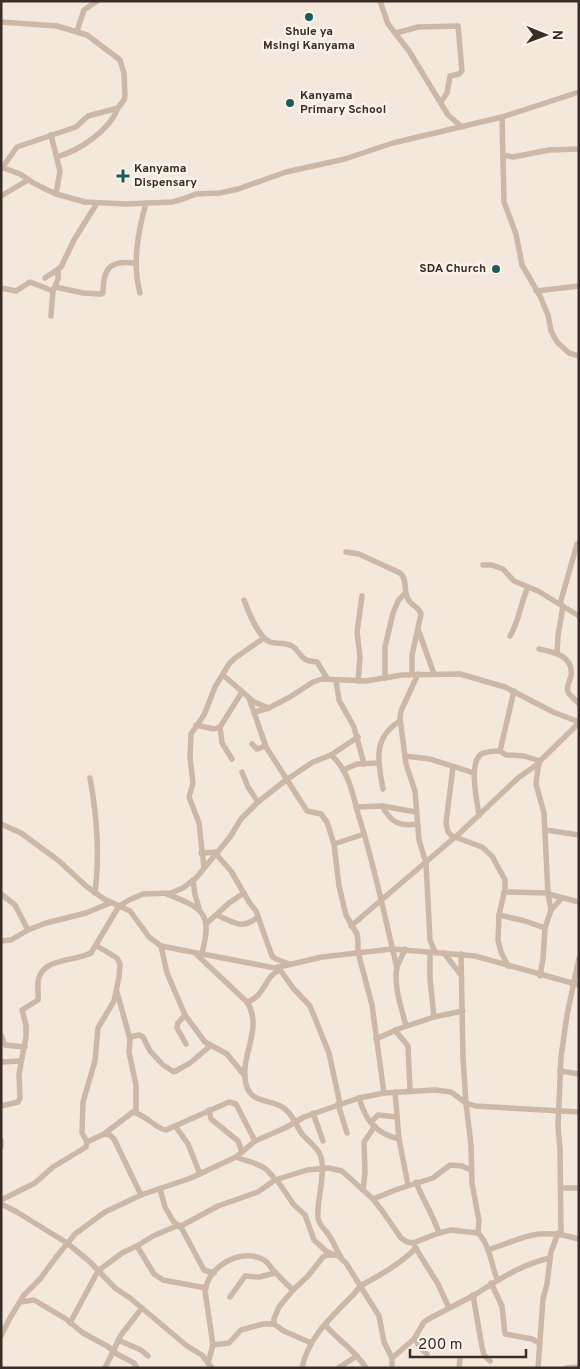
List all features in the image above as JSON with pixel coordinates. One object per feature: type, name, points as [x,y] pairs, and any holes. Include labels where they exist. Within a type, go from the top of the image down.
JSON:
[{"type":"street","points":[[77,31],[84,10],[98,1]]},
{"type":"street","points":[[380,2],[386,22],[396,33],[448,115],[462,127]]},
{"type":"street","points":[[1,22],[57,26],[77,31],[92,39],[120,60],[124,74],[125,96],[112,119],[88,142],[74,151],[57,157]]},
{"type":"street","points":[[396,33],[418,28],[458,26],[462,71],[460,74],[450,76],[447,93],[441,102]]},
{"type":"street","points":[[118,108],[88,116],[76,127],[17,147],[2,169],[20,174],[56,194],[85,202],[97,204],[172,202],[196,194],[220,193],[238,189],[286,172],[330,162],[393,143],[502,117],[579,92]]},
{"type":"street","points":[[502,117],[505,205],[518,240],[524,270],[548,315],[551,331],[557,342],[569,353],[579,356]]},
{"type":"street","points":[[51,135],[60,171],[56,194]]},
{"type":"street","points":[[502,154],[518,156],[549,150],[579,149]]},
{"type":"street","points":[[1,196],[28,180]]},
{"type":"street","points":[[140,293],[135,262],[140,222],[146,203]]},
{"type":"street","points":[[45,278],[58,271],[64,263],[74,240],[97,204]]},
{"type":"street","points":[[1,288],[16,291],[30,282],[54,289],[102,294],[104,276],[114,264],[135,262]]},
{"type":"street","points":[[51,316],[58,271]]},
{"type":"street","points":[[536,291],[579,286]]},
{"type":"street","points":[[557,653],[562,605],[577,544]]},
{"type":"street","points":[[346,552],[359,554],[402,574],[409,602],[420,610],[421,614],[412,655],[415,674],[401,710],[400,721],[404,756],[415,790],[418,833],[426,861],[431,944],[430,979],[434,1017]]},
{"type":"street","points":[[483,565],[492,565],[503,569],[512,580],[562,605],[579,616]]},
{"type":"street","points":[[510,636],[520,617],[528,587]]},
{"type":"street","points":[[385,678],[385,647],[393,613],[398,601],[406,593]]},
{"type":"street","points":[[358,681],[360,657],[357,632],[362,596]]},
{"type":"street","points":[[244,600],[264,638],[272,643],[286,643],[296,649],[299,655],[308,661],[317,662],[327,678]]},
{"type":"street","points":[[418,628],[434,674]]},
{"type":"street","points":[[204,868],[199,823],[190,797],[193,783],[190,739],[196,725],[204,715],[215,687],[235,658],[264,638]]},
{"type":"street","points":[[539,649],[557,653],[568,661],[571,666],[568,692],[579,704]]},
{"type":"street","points":[[255,712],[269,708],[313,682],[327,678],[339,682],[415,674],[468,675],[514,691],[553,712],[579,723],[539,763],[518,778],[461,832],[351,926]]},
{"type":"street","points":[[223,675],[260,706],[269,708]]},
{"type":"street","points":[[339,682],[338,696],[340,704],[354,727],[364,764]]},
{"type":"street","points":[[500,751],[514,691]]},
{"type":"street","points":[[232,759],[222,743],[218,730],[242,692]]},
{"type":"street","points":[[249,698],[266,746],[307,811],[318,813],[324,817],[334,844],[342,901],[351,926],[357,934],[358,952],[372,1005],[384,1093]]},
{"type":"street","points":[[382,789],[378,763],[382,741],[391,728],[400,721]]},
{"type":"street","points":[[196,725],[218,730]]},
{"type":"street","points":[[391,728],[402,732]]},
{"type":"street","points":[[1,1106],[20,1100],[19,1075],[25,1048],[26,1029],[22,1010],[38,1000],[40,975],[50,966],[84,957],[91,953],[120,906],[129,900],[143,894],[176,891],[193,880],[217,853],[241,819],[258,802],[313,762],[331,755],[358,737]]},
{"type":"street","points":[[252,744],[257,749],[266,746]]},
{"type":"street","points":[[479,815],[474,773],[480,756],[488,752],[500,751],[506,754],[524,756],[539,763]]},
{"type":"street","points":[[331,755],[343,770],[364,834],[382,900],[397,968],[398,992],[406,1026]]},
{"type":"street","points":[[404,756],[430,759],[474,773]]},
{"type":"street","points":[[343,770],[353,765],[378,763]]},
{"type":"street","points":[[539,763],[536,784],[544,813],[548,894],[551,910]]},
{"type":"street","points":[[452,767],[446,823],[448,832],[462,840],[482,846],[492,856],[504,880],[498,940],[508,966]]},
{"type":"street","points":[[242,772],[248,787],[258,802]]},
{"type":"street","points":[[90,778],[95,805],[98,842],[98,872],[95,893]]},
{"type":"street","points":[[356,807],[382,806],[416,812]]},
{"type":"street","points":[[382,806],[393,821],[408,826],[417,824]]},
{"type":"street","points":[[1,824],[21,833],[59,861],[95,893],[110,903],[130,912],[149,937],[161,946],[279,969],[310,1006],[329,1053],[347,1133]]},
{"type":"street","points":[[408,826],[418,833]]},
{"type":"street","points":[[546,830],[579,835]]},
{"type":"street","points":[[461,832],[462,840]]},
{"type":"street","points":[[334,844],[364,834]]},
{"type":"street","points":[[201,853],[217,853]]},
{"type":"street","points":[[217,853],[253,906],[272,956],[291,964]]},
{"type":"street","points":[[193,880],[200,910]]},
{"type":"street","points":[[504,892],[548,894],[579,902]]},
{"type":"street","points":[[165,893],[196,906],[205,917],[206,939],[202,953]]},
{"type":"street","points":[[206,924],[229,903],[244,893]]},
{"type":"street","points":[[1,894],[15,905],[28,930]]},
{"type":"street","points":[[540,976],[545,928],[551,910],[562,898]]},
{"type":"street","points":[[1,941],[11,940],[28,930],[46,923],[86,913],[110,903]]},
{"type":"street","points":[[217,915],[244,925],[249,924],[258,917]]},
{"type":"street","points":[[499,915],[526,921],[545,928]]},
{"type":"street","points":[[87,1142],[82,1133],[85,1093],[95,1061],[97,1033],[100,1022],[114,1001],[117,992],[119,961],[115,956],[97,946]]},
{"type":"street","points":[[161,946],[167,973],[185,1015],[205,1042],[227,1054],[245,1076]]},
{"type":"street","points":[[247,1002],[260,994],[271,975],[291,964],[358,952],[392,949],[475,956],[576,985]]},
{"type":"street","points":[[397,968],[405,949]]},
{"type":"street","points":[[195,952],[247,1002],[253,1016],[245,1076],[248,1090],[262,1101],[284,1108],[322,1160],[326,1169],[319,1193],[319,1222],[379,1316],[384,1342],[392,1358],[392,1368]]},
{"type":"street","points":[[444,953],[461,975]]},
{"type":"street","points":[[461,954],[462,1040],[466,1103],[472,1145],[472,1189],[479,1221],[478,1233]]},
{"type":"street","points":[[538,1368],[543,1299],[550,1258],[559,1233],[561,1188],[560,1071],[564,1032],[576,985],[579,958]]},
{"type":"street","points":[[117,992],[130,1037],[129,1052],[136,1085],[136,1112]]},
{"type":"street","points":[[376,1039],[406,1026],[434,1017],[463,1011]]},
{"type":"street","points":[[185,1015],[177,1028],[186,1044]]},
{"type":"street","points":[[395,1030],[408,1046],[410,1090]]},
{"type":"street","points":[[1,1035],[5,1045],[25,1048]]},
{"type":"street","points":[[130,1037],[140,1035],[143,1037],[150,1051],[163,1065],[174,1072],[210,1046]]},
{"type":"street","points":[[1,1062],[21,1061]]},
{"type":"street","points":[[560,1071],[579,1074]]},
{"type":"street","points":[[1,1336],[28,1291],[40,1279],[67,1243],[82,1228],[105,1212],[141,1195],[200,1174],[236,1157],[255,1141],[314,1113],[360,1098],[410,1090],[444,1090],[475,1106],[579,1112]]},
{"type":"street","points":[[395,1092],[399,1138],[408,1185]]},
{"type":"street","points":[[360,1098],[364,1112],[373,1124],[385,1134],[399,1138]]},
{"type":"street","points":[[1,1200],[35,1183],[53,1167],[85,1148],[87,1142],[104,1134],[130,1114],[136,1112],[163,1130],[176,1127],[225,1102],[229,1102],[236,1104],[255,1141]]},
{"type":"street","points":[[209,1110],[211,1119],[238,1141],[242,1152]]},
{"type":"street","points":[[314,1113],[316,1125],[323,1141]]},
{"type":"street","points":[[363,1190],[365,1173],[364,1142],[378,1115],[397,1117]]},
{"type":"street","points":[[176,1127],[188,1144],[200,1174]]},
{"type":"street","points":[[104,1134],[110,1135],[114,1139],[141,1195]]},
{"type":"street","points":[[1,1140],[1,1147]]},
{"type":"street","points":[[236,1157],[262,1166],[267,1170],[305,1215],[314,1240],[327,1254],[341,1257]]},
{"type":"street","points":[[373,1199],[416,1182],[433,1178],[450,1165],[462,1166],[471,1170]]},
{"type":"street","points":[[70,1320],[98,1271],[122,1253],[153,1236],[180,1226],[218,1206],[258,1192],[276,1180],[304,1171],[326,1169],[342,1171],[373,1199],[401,1238],[415,1246],[438,1284],[449,1308]]},
{"type":"street","points":[[416,1182],[422,1199],[433,1216],[439,1233]]},
{"type":"street","points":[[561,1188],[579,1188]]},
{"type":"street","points":[[160,1189],[165,1207],[173,1221],[180,1226],[208,1280]]},
{"type":"street","points":[[1,1204],[67,1243],[89,1261],[115,1288],[142,1308],[211,1366]]},
{"type":"street","points":[[302,1368],[307,1349],[332,1315],[356,1292],[399,1264],[415,1246],[439,1233],[451,1230],[478,1233],[484,1240],[497,1279]]},
{"type":"street","points":[[488,1250],[534,1233],[559,1233],[579,1239]]},
{"type":"street","points":[[274,1324],[279,1307],[334,1244]]},
{"type":"street","points":[[137,1246],[154,1274],[163,1280],[206,1288]]},
{"type":"street","points":[[211,1366],[213,1345],[206,1288],[208,1280],[214,1273],[233,1258],[248,1256],[261,1258],[293,1290]]},
{"type":"street","points":[[392,1358],[416,1338],[424,1322],[473,1295],[497,1279],[528,1264],[550,1258]]},
{"type":"street","points":[[204,1270],[214,1273]]},
{"type":"street","points":[[230,1296],[246,1276],[276,1273]]},
{"type":"street","points":[[491,1283],[502,1306],[505,1334],[532,1339],[539,1343]]},
{"type":"street","points":[[473,1295],[482,1348],[490,1361]]},
{"type":"street","points":[[20,1302],[34,1300],[70,1320],[83,1333],[134,1363],[137,1368]]},
{"type":"street","points":[[105,1368],[118,1340],[142,1308]]},
{"type":"street","points":[[213,1345],[229,1343],[242,1330],[263,1324],[274,1324],[284,1332],[311,1343]]},
{"type":"street","points":[[325,1325],[357,1356],[366,1368]]},
{"type":"street","points":[[302,1338],[307,1349]]},
{"type":"street","points":[[416,1338],[421,1350],[426,1354]]},
{"type":"street","points":[[118,1340],[142,1350],[148,1356]]},
{"type":"street","points":[[338,1368],[357,1356]]},
{"type":"street","points":[[459,1368],[460,1359]]},
{"type":"street","points":[[566,1368],[579,1367]]},
{"type":"place","name":"Shule ya Msingi Kanyama","points":[[309,17]]},
{"type":"place","name":"Kanyama Primary School","points":[[290,103]]},
{"type":"place","name":"Kanyama Dispensary","points":[[123,176]]},
{"type":"place","name":"SDA Church","points":[[496,269]]}]
